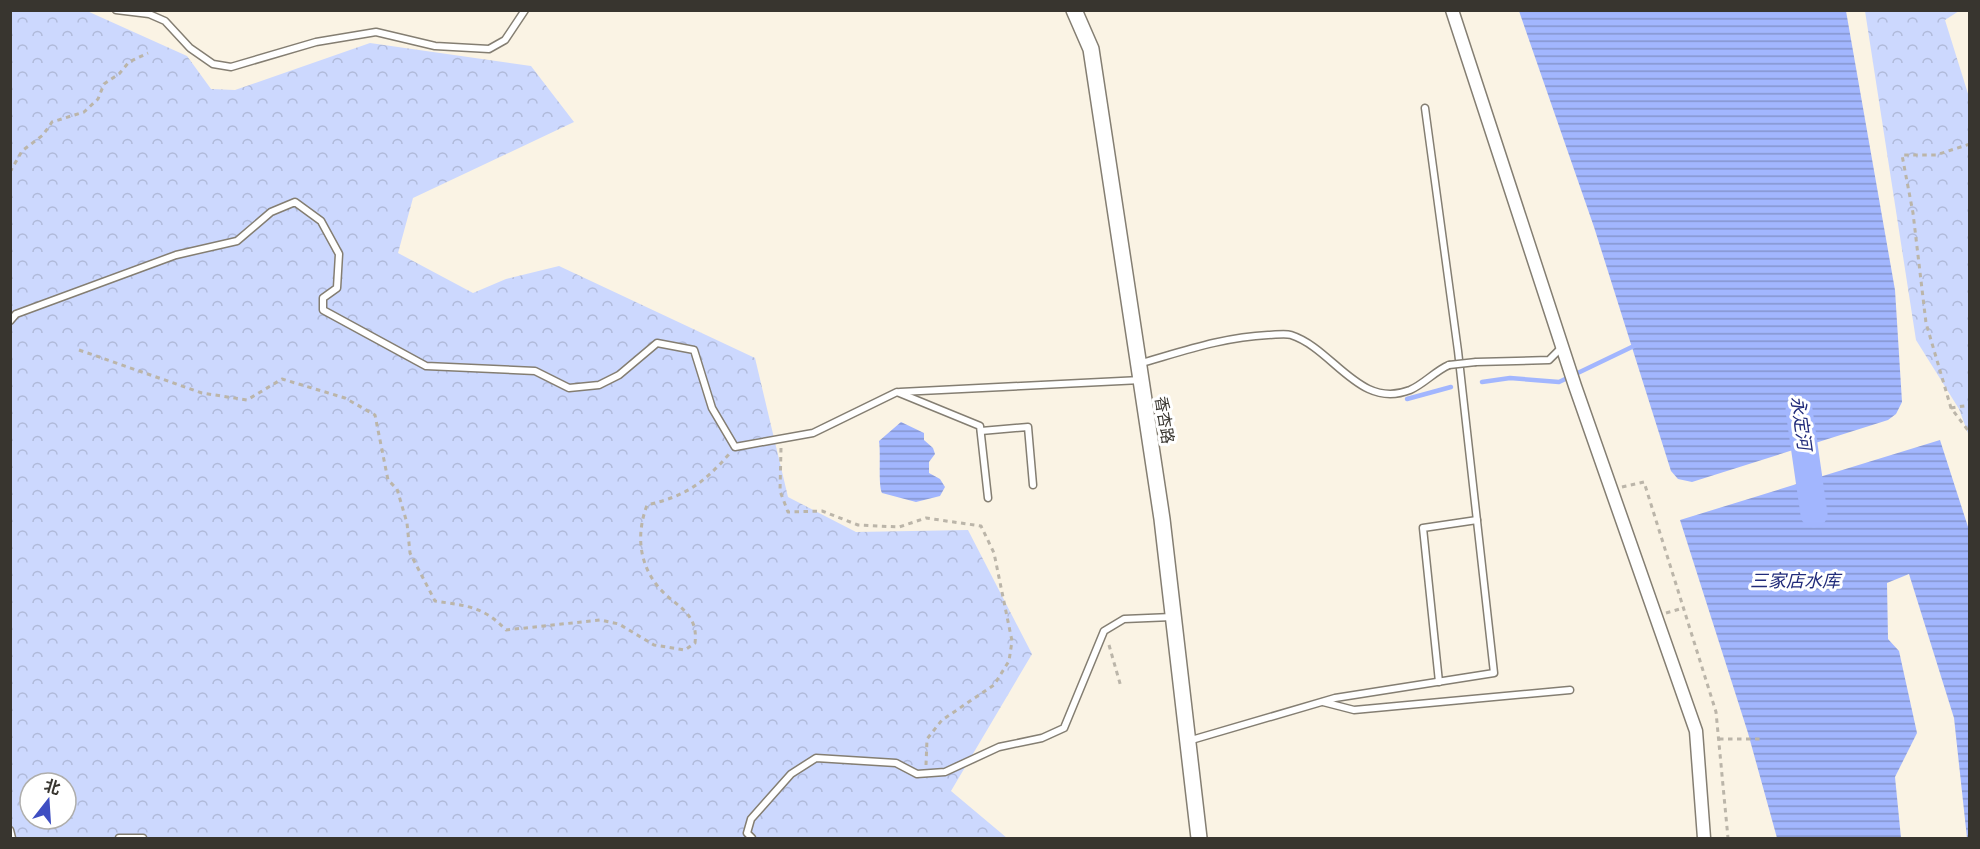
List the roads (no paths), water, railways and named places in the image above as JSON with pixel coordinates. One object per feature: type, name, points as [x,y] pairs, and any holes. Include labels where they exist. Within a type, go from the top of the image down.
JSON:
[{"type":"street","name":"香杏路","points":[[1074,10],[1091,49],[1141,380],[1173,616],[1199,838]]},
{"type":"street","points":[[1452,10],[1575,386],[1696,731],[1704,838]]},
{"type":"lane","points":[[116,10],[149,14],[165,21],[189,48],[213,64],[231,67],[316,42],[376,32],[435,46],[489,49],[506,39],[525,10]]},
{"type":"lane","points":[[1188,741],[1323,701],[1494,673],[1458,351],[1425,108]]},
{"type":"lane","points":[[10,321],[16,314],[176,255],[237,241],[271,212],[296,202],[321,220],[339,254],[337,288],[323,298],[323,310],[344,323],[426,366],[535,371],[569,388],[599,385],[619,375],[657,343],[694,350],[712,408],[735,447],[813,433],[897,392],[1141,380]]},
{"type":"lane","points":[[1138,364],[1237,337],[1290,334],[1324,354],[1350,379],[1374,392],[1392,394],[1411,389],[1449,365],[1549,360],[1563,347]]},
{"type":"lane","points":[[897,392],[980,426],[988,498]]},
{"type":"lane","points":[[981,431],[1028,427],[1033,485]]},
{"type":"lane","points":[[1439,682],[1423,528],[1477,520]]},
{"type":"lane","points":[[752,838],[747,833],[751,819],[791,774],[816,758],[896,763],[917,774],[945,772],[999,747],[1042,738],[1064,728],[1104,632],[1124,619],[1173,616]]},
{"type":"lane","points":[[1323,701],[1354,711],[1570,690]]},
{"type":"lane","points":[[10,830],[12,838]]},
{"type":"lane","points":[[119,838],[143,838]]},
{"type":"water","points":[[1519,11],[1846,11],[1895,290],[1902,402],[1896,414],[1888,420],[1692,482],[1678,479],[1671,471],[1594,227]]},
{"type":"water","points":[[901,422],[924,433],[924,440],[933,448],[935,454],[929,462],[929,473],[940,479],[945,487],[940,496],[916,502],[882,493],[879,441]]},
{"type":"water","name":"三家店水库","points":[[1940,440],[1969,530],[1969,838],[1967,838],[1954,718],[1909,574],[1887,583],[1888,639],[1899,651],[1917,733],[1895,777],[1901,838],[1777,838],[1748,733],[1680,520]]},
{"type":"waterway","points":[[1482,382],[1510,378],[1559,382],[1636,345]]},
{"type":"waterway","points":[[1407,399],[1451,387]]},
{"type":"waterway","name":"永定河","points":[[1799,410],[1814,514]]}]
